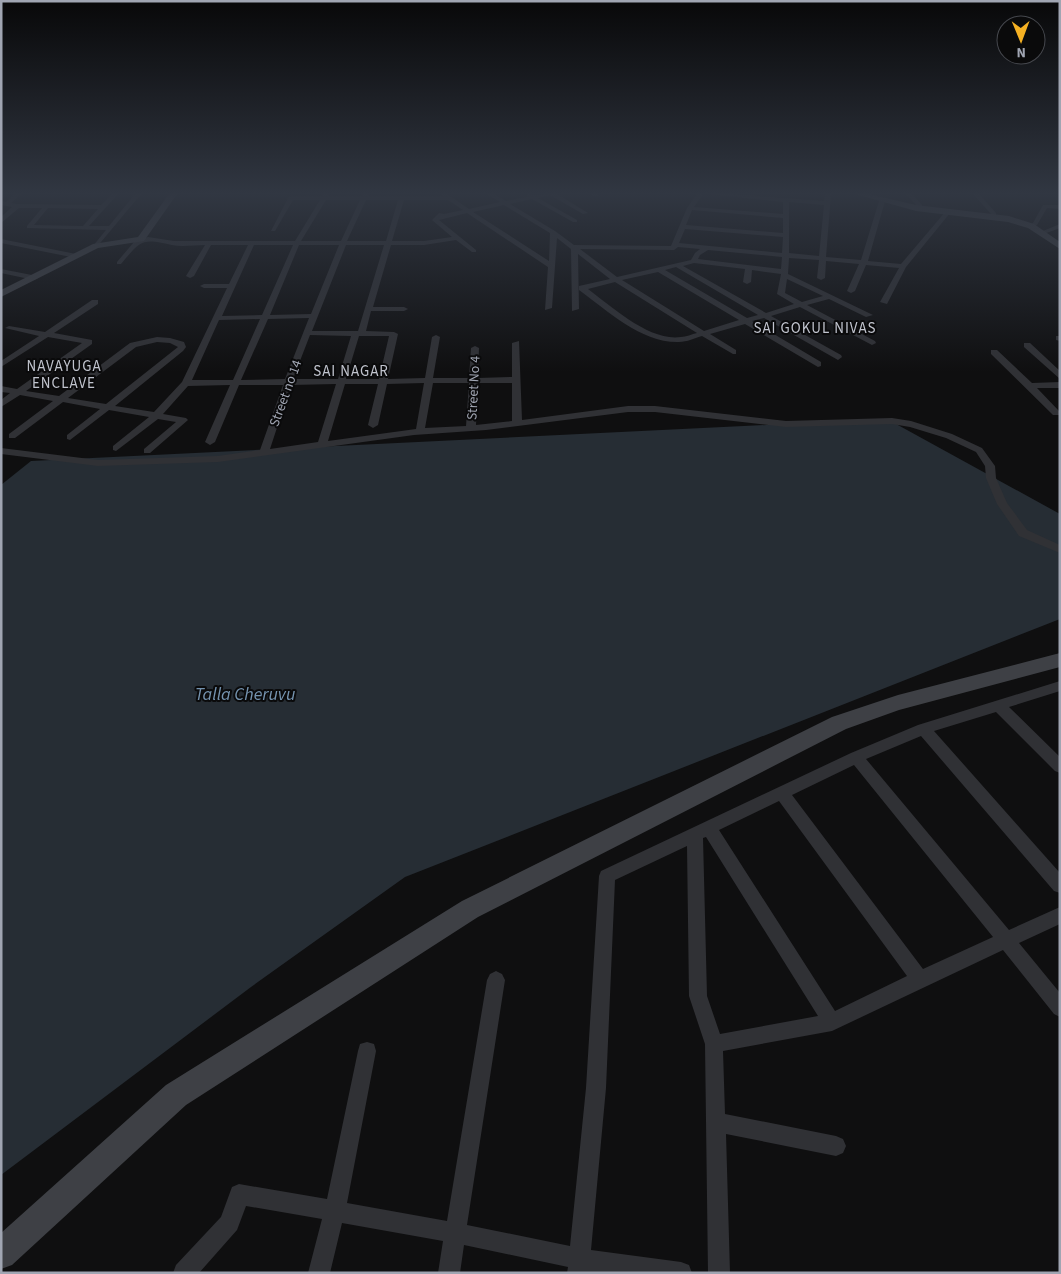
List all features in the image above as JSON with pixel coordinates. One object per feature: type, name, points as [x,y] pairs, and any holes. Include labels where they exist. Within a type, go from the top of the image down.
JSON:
[{"type":"street","points":[[63,253],[76,256]]},
{"type":"street","points":[[1,294],[81,253]]},
{"type":"street","points":[[119,263],[127,253]]},
{"type":"street","points":[[190,276],[204,253]]},
{"type":"street","points":[[116,448],[158,414],[186,383],[247,253]]},
{"type":"street","points":[[210,442],[292,253]]},
{"type":"street","name":"Street no 14","points":[[264,453],[288,382],[339,253]]},
{"type":"street","points":[[322,445],[341,382],[368,309],[385,253]]},
{"type":"street","points":[[533,253],[552,266]]},
{"type":"street","points":[[548,308],[553,253]]},
{"type":"street","points":[[574,253],[575,310]]},
{"type":"street","points":[[582,253],[615,279],[733,352]]},
{"type":"street","points":[[694,261],[695,256],[699,253]]},
{"type":"street","points":[[779,253],[903,266]]},
{"type":"street","points":[[821,278],[824,253]]},
{"type":"street","points":[[851,291],[867,253]]},
{"type":"street","points":[[884,302],[903,266],[913,253]]},
{"type":"street","points":[[786,254],[781,294],[872,342]]},
{"type":"street","points":[[830,296],[681,340],[662,340],[647,334],[582,288],[694,261],[785,273],[869,315]]},
{"type":"street","points":[[677,265],[838,357]]},
{"type":"street","points":[[748,282],[749,269]]},
{"type":"street","points":[[660,270],[818,364]]},
{"type":"street","points":[[1,271],[34,278]]},
{"type":"street","points":[[204,286],[231,286]]},
{"type":"street","points":[[4,362],[95,302]]},
{"type":"street","points":[[368,309],[404,309]]},
{"type":"street","points":[[216,318],[314,316]]},
{"type":"street","points":[[1,404],[88,342],[9,328]]},
{"type":"street","points":[[308,333],[394,334],[373,425]]},
{"type":"street","points":[[420,432],[436,336]]},
{"type":"street","points":[[12,436],[133,345],[161,340],[170,340],[181,344],[182,347],[180,349],[70,438]]},
{"type":"street","points":[[516,342],[517,423]]},
{"type":"street","points":[[1027,345],[1060,376]]},
{"type":"street","name":"Street No 4","points":[[471,428],[475,348]]},
{"type":"street","points":[[994,352],[1056,413]]},
{"type":"street","points":[[186,383],[516,380]]},
{"type":"street","points":[[1030,386],[1060,385]]},
{"type":"street","points":[[1,389],[158,414],[183,420],[147,451]]},
{"type":"street","points":[[1,452],[98,463],[125,464],[218,459],[420,432],[637,409],[786,424],[892,421],[911,424],[948,436],[979,450],[990,466],[991,478],[1002,504],[1023,533],[1060,549]]},
{"type":"street","points":[[1,1254],[176,1095],[470,909],[839,723],[898,703],[1060,660]]},
{"type":"street","points":[[578,1266],[596,1088],[607,876],[856,757],[923,729],[1060,686]]},
{"type":"street","points":[[999,706],[1060,766]]},
{"type":"street","points":[[923,729],[1060,885]]},
{"type":"street","points":[[856,757],[1060,1008]]},
{"type":"street","points":[[782,793],[920,979]]},
{"type":"street","points":[[702,832],[832,1022]]},
{"type":"street","points":[[702,832],[698,996],[714,1044],[719,1273]]},
{"type":"street","points":[[714,1044],[832,1022],[920,979],[1060,915]]},
{"type":"street","points":[[449,1273],[496,980]]},
{"type":"street","points":[[319,1273],[335,1211],[367,1051]]},
{"type":"street","points":[[716,1122],[836,1146]]},
{"type":"street","points":[[184,1273],[230,1223],[239,1194],[456,1233],[578,1266],[681,1273]]},
{"type":"water","name":"Talla Cheruvu","points":[[887,419],[1060,514],[1060,619],[405,877],[251,987],[1,1175],[1,485],[31,461]]},
{"type":"district","name":"SAI GOKUL NIVAS","points":[[815,328]]},
{"type":"district","name":"SAI NAGAR","points":[[351,371]]},
{"type":"district","name":"NAVAYUGA ENCLAVE","points":[[64,374]]}]
